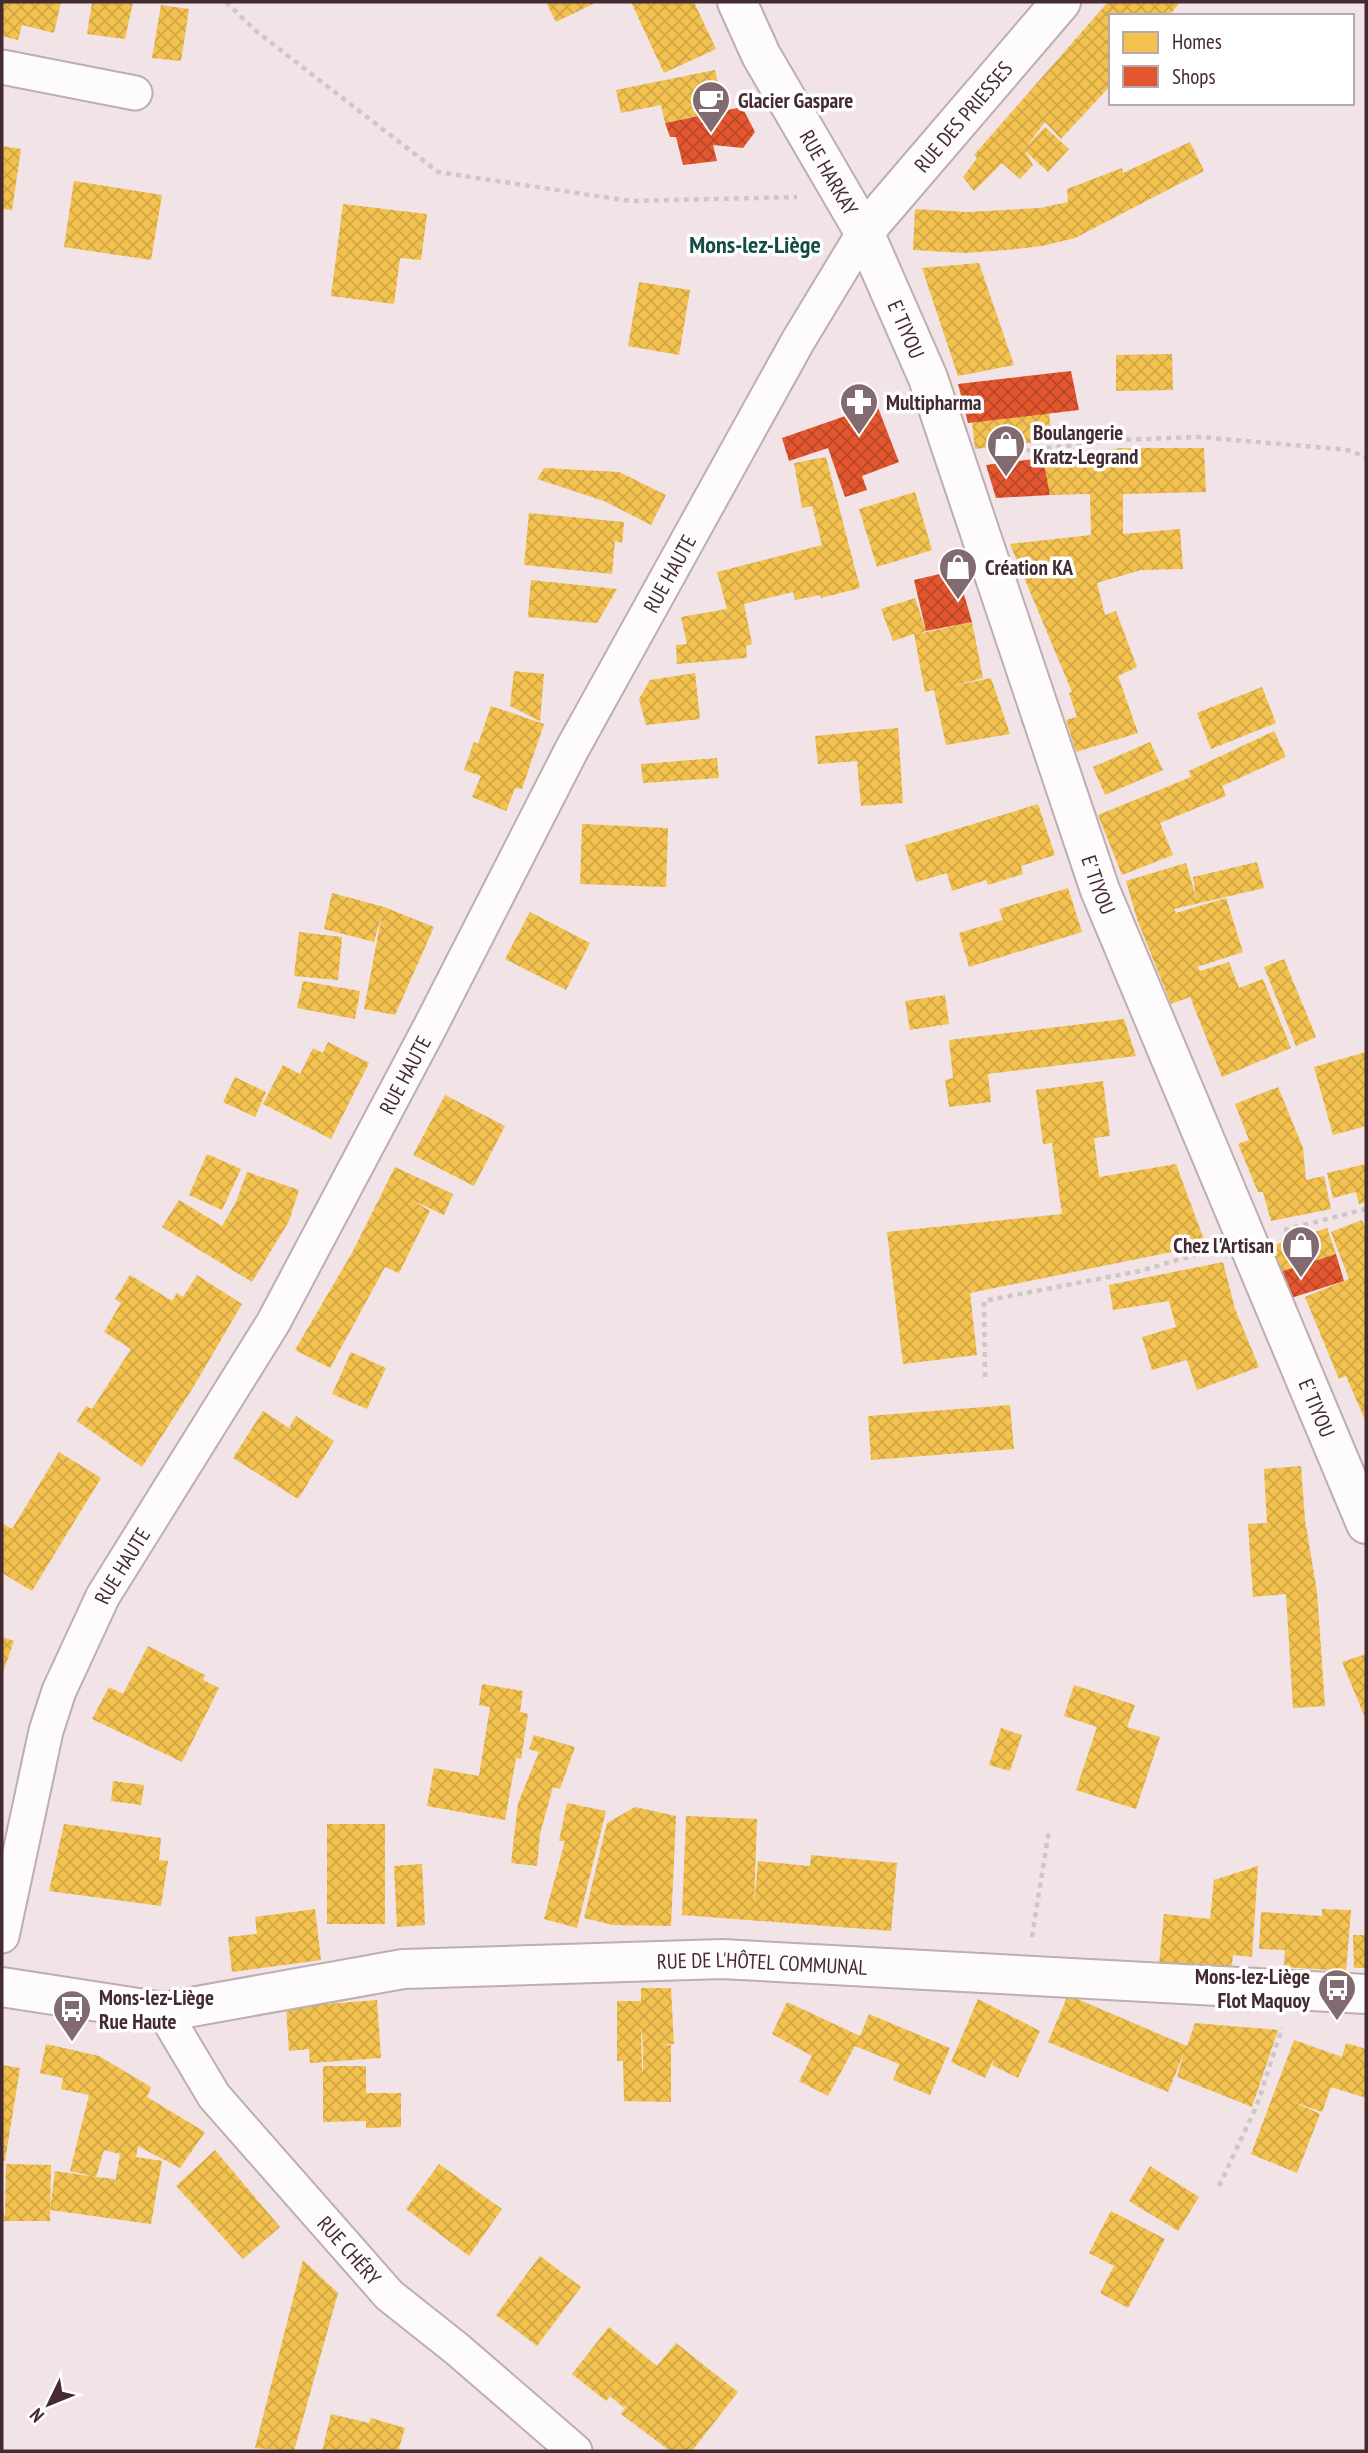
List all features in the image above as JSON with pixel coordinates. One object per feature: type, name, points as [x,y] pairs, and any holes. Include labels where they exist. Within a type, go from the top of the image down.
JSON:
[{"type":"street","name":"RUE HARKAY","points":[[737,2],[761,55],[864,232]]},
{"type":"street","name":"RUE DES PRIESSES","points":[[864,232],[1061,2]]},
{"type":"street","points":[[2,66],[135,93]]},
{"type":"street","name":"E' TIYOU","points":[[864,232],[928,378],[1100,890],[1366,1524]]},
{"type":"street","name":"RUE HAUTE","points":[[2,1936],[46,1731],[80,1641],[103,1596],[272,1323],[424,1039],[578,740],[798,341],[864,232]]},
{"type":"street","name":"RUE DE L'HÔTEL COMMUNAL","points":[[2,1987],[163,2012],[403,1969],[722,1959],[1366,1994]]},
{"type":"street","name":"RUE CHÉRY","points":[[163,2012],[214,2096],[389,2295],[457,2349],[575,2451]]},
{"type":"path","points":[[226,2],[256,31],[438,172],[630,201],[844,195]]},
{"type":"path","points":[[954,461],[1115,440],[1199,437],[1339,449],[1365,457]]},
{"type":"path","points":[[985,1377],[984,1301],[1140,1271],[1366,1209]]},
{"type":"path","points":[[1026,1976],[1049,1830]]},
{"type":"path","points":[[1219,2186],[1257,2105],[1292,1991]]},
{"type":"building: Homes","points":[[2,2],[61,2],[54,33],[22,25],[18,40],[2,36]]},
{"type":"building: Homes","points":[[92,2],[133,2],[125,39],[87,34]]},
{"type":"building: Homes","points":[[546,2],[597,2],[556,22]]},
{"type":"building: Homes","points":[[631,2],[694,2],[716,49],[664,73]]},
{"type":"building: Homes","points":[[1108,2],[1180,2],[1171,14],[1109,14],[1109,87],[1061,139],[1045,122],[1026,147],[1045,127],[1069,149],[1048,172],[1024,150],[1033,165],[1020,179],[1002,163],[974,191],[963,177],[977,158],[974,155]]},
{"type":"building: Homes","points":[[161,5],[189,9],[181,61],[152,58]]},
{"type":"building: Homes","points":[[715,70],[724,110],[665,123],[661,105],[621,113],[616,90]]},
{"type":"building: Homes","points":[[1190,142],[1204,171],[1075,238],[1042,246],[1007,250],[965,253],[913,250],[915,209],[967,212],[1040,208],[1068,202],[1067,189],[1122,168],[1123,173]]},
{"type":"building: Homes","points":[[2,146],[21,149],[12,210],[2,209]]},
{"type":"building: Homes","points":[[74,181],[162,195],[151,260],[64,247]]},
{"type":"building: Homes","points":[[343,204],[427,214],[421,260],[400,258],[394,304],[331,296]]},
{"type":"building: Homes","points":[[979,263],[1014,365],[958,376],[922,268]]},
{"type":"building: Homes","points":[[639,282],[690,290],[679,355],[628,346]]},
{"type":"building: Homes","points":[[1172,354],[1173,390],[1116,391],[1116,355]]},
{"type":"building: Homes","points":[[1049,413],[1052,440],[975,449],[972,422]]},
{"type":"building: Homes","points":[[1121,448],[1204,448],[1206,492],[1123,494],[1123,534],[1180,529],[1183,569],[1141,570],[1097,583],[1105,615],[1116,611],[1137,667],[1118,676],[1138,733],[1076,752],[1066,720],[1077,717],[1069,693],[1072,692],[1010,544],[1091,535],[1090,494],[1050,495],[1043,457]]},
{"type":"building: Homes","points":[[826,457],[860,588],[821,598],[820,595],[795,600],[793,592],[744,604],[752,644],[746,646],[747,658],[677,664],[676,645],[687,644],[681,617],[727,609],[717,572],[822,545],[812,506],[802,508],[794,463]]},
{"type":"building: Homes","points":[[544,468],[619,472],[666,495],[651,525],[604,501],[537,479]]},
{"type":"building: Homes","points":[[915,492],[932,550],[877,567],[859,509]]},
{"type":"building: Homes","points":[[529,513],[624,522],[622,543],[615,541],[612,574],[524,565]]},
{"type":"building: Homes","points":[[531,580],[617,589],[597,623],[528,617]]},
{"type":"building: Homes","points":[[915,598],[926,631],[918,634],[972,622],[983,678],[953,686],[991,678],[1010,734],[946,745],[934,690],[925,692],[914,634],[893,641],[881,609]]},
{"type":"building: Homes","points":[[514,671],[544,674],[540,721],[510,706]]},
{"type":"building: Homes","points":[[695,673],[700,719],[646,725],[639,699],[650,680]]},
{"type":"building: Homes","points":[[1262,687],[1276,723],[1211,749],[1197,713]]},
{"type":"building: Homes","points":[[491,706],[544,724],[522,789],[515,788],[506,811],[472,797],[481,776],[464,770],[474,742],[478,744]]},
{"type":"building: Homes","points":[[898,728],[903,803],[861,806],[857,761],[818,764],[815,736]]},
{"type":"building: Homes","points":[[1274,731],[1286,757],[1222,786],[1226,796],[1160,823],[1173,855],[1122,875],[1098,815],[1191,777],[1189,771]]},
{"type":"building: Homes","points":[[1150,742],[1163,770],[1105,795],[1093,767]]},
{"type":"building: Homes","points":[[717,758],[719,778],[643,783],[641,764]]},
{"type":"building: Homes","points":[[1038,804],[1055,855],[1021,866],[1023,874],[988,885],[986,880],[952,891],[947,873],[916,882],[905,845]]},
{"type":"building: Homes","points":[[582,824],[668,828],[666,887],[580,884]]},
{"type":"building: Homes","points":[[1257,862],[1264,888],[1174,909],[1176,913],[1226,898],[1243,952],[1197,967],[1200,971],[1229,962],[1239,988],[1263,979],[1291,1048],[1222,1077],[1190,997],[1171,1004],[1137,919],[1126,881],[1186,863],[1196,897],[1193,877]]},
{"type":"building: Homes","points":[[1068,888],[1082,932],[969,967],[959,933],[1003,920],[999,909]]},
{"type":"building: Homes","points":[[332,893],[384,907],[434,927],[395,1015],[364,1009],[382,914],[374,942],[324,929]]},
{"type":"building: Homes","points":[[530,912],[590,943],[566,990],[505,959]]},
{"type":"building: Homes","points":[[299,932],[342,937],[338,980],[294,976]]},
{"type":"building: Homes","points":[[1284,959],[1316,1037],[1296,1046],[1264,967]]},
{"type":"building: Homes","points":[[303,981],[360,991],[355,1019],[297,1008]]},
{"type":"building: Homes","points":[[945,995],[949,1024],[910,1030],[905,1001]]},
{"type":"building: Homes","points":[[1124,1019],[1136,1056],[988,1074],[991,1102],[949,1107],[945,1080],[953,1078],[949,1040]]},
{"type":"building: Homes","points":[[328,1042],[369,1063],[331,1139],[263,1104],[283,1065],[300,1074],[313,1048],[323,1053]]},
{"type":"building: Homes","points":[[1366,1052],[1366,1126],[1333,1135],[1314,1067]]},
{"type":"building: Homes","points":[[235,1077],[266,1092],[255,1117],[223,1102]]},
{"type":"building: Homes","points":[[1103,1081],[1110,1136],[1094,1138],[1099,1177],[1176,1164],[1206,1245],[970,1293],[977,1355],[903,1364],[887,1232],[1062,1214],[1052,1143],[1043,1144],[1036,1090]]},
{"type":"building: Homes","points":[[1278,1087],[1303,1148],[1306,1180],[1324,1176],[1331,1209],[1271,1221],[1263,1192],[1258,1192],[1238,1144],[1249,1140],[1235,1104]]},
{"type":"building: Homes","points":[[445,1095],[505,1126],[474,1186],[413,1155]]},
{"type":"building: Homes","points":[[207,1154],[241,1169],[222,1210],[189,1195]]},
{"type":"building: Homes","points":[[1366,1164],[1366,1202],[1359,1204],[1356,1192],[1333,1198],[1327,1173]]},
{"type":"building: Homes","points":[[395,1167],[453,1194],[444,1215],[412,1200],[430,1211],[399,1273],[385,1267],[330,1368],[295,1350],[352,1253]]},
{"type":"building: Homes","points":[[247,1172],[299,1190],[289,1221],[252,1282],[162,1227],[179,1200],[222,1226],[236,1202]]},
{"type":"building: Homes","points":[[1362,1220],[1366,1230],[1366,1422],[1346,1376],[1339,1379],[1305,1297],[1349,1279],[1331,1232]]},
{"type":"building: Homes","points":[[1327,1228],[1336,1254],[1280,1272],[1271,1246]]},
{"type":"building: Homes","points":[[1223,1262],[1235,1309],[1259,1367],[1197,1390],[1187,1360],[1152,1370],[1142,1337],[1176,1327],[1169,1301],[1113,1310],[1109,1285]]},
{"type":"building: Homes","points":[[130,1275],[172,1301],[177,1293],[183,1297],[197,1275],[242,1304],[142,1467],[77,1421],[86,1406],[92,1409],[131,1349],[104,1332],[121,1303],[115,1299]]},
{"type":"building: Homes","points":[[351,1352],[386,1368],[367,1409],[332,1394]]},
{"type":"building: Homes","points":[[1010,1405],[1014,1449],[871,1460],[868,1416]]},
{"type":"building: Homes","points":[[263,1411],[289,1428],[296,1416],[334,1441],[298,1499],[233,1458]]},
{"type":"building: Homes","points":[[59,1452],[101,1478],[32,1591],[2,1573],[2,1523],[12,1529]]},
{"type":"building: Homes","points":[[1301,1466],[1305,1520],[1317,1592],[1325,1706],[1293,1708],[1286,1594],[1253,1597],[1248,1524],[1267,1523],[1264,1469]]},
{"type":"building: Homes","points":[[2,1637],[14,1641],[2,1675]]},
{"type":"building: Homes","points":[[148,1646],[205,1675],[203,1680],[219,1688],[182,1762],[92,1719],[109,1687],[123,1694]]},
{"type":"building: Homes","points":[[1366,1654],[1366,1720],[1342,1662]]},
{"type":"building: Homes","points":[[482,1684],[523,1691],[520,1712],[528,1714],[521,1759],[516,1758],[505,1820],[427,1806],[434,1768],[479,1776],[490,1707],[479,1705]]},
{"type":"building: Homes","points":[[1074,1685],[1135,1705],[1127,1727],[1160,1737],[1136,1809],[1076,1790],[1097,1727],[1064,1716]]},
{"type":"building: Homes","points":[[1001,1728],[1022,1735],[1010,1771],[989,1765]]},
{"type":"building: Homes","points":[[534,1735],[575,1747],[560,1789],[553,1787],[540,1834],[537,1866],[511,1863],[518,1803],[539,1752],[529,1749]]},
{"type":"building: Homes","points":[[113,1781],[144,1785],[141,1805],[111,1801]]},
{"type":"building: Homes","points":[[567,1803],[606,1811],[577,1928],[544,1919],[565,1841],[559,1841]]},
{"type":"building: Homes","points":[[635,1807],[676,1816],[671,1926],[613,1925],[584,1918],[607,1823]]},
{"type":"building: Homes","points":[[686,1816],[757,1819],[754,1905],[758,1861],[810,1866],[811,1855],[897,1863],[891,1931],[682,1915]]},
{"type":"building: Homes","points":[[64,1824],[161,1838],[159,1860],[168,1861],[161,1906],[49,1891]]},
{"type":"building: Homes","points":[[327,1824],[385,1824],[385,1924],[327,1924]]},
{"type":"building: Homes","points":[[422,1864],[425,1925],[397,1927],[394,1866]]},
{"type":"building: Homes","points":[[1258,1866],[1252,1957],[1233,1955],[1231,1972],[1159,1964],[1164,1914],[1210,1919],[1214,1880]]},
{"type":"building: Homes","points":[[315,1909],[321,1960],[232,1972],[228,1937],[257,1934],[255,1917]]},
{"type":"building: Homes","points":[[1322,1909],[1351,1910],[1346,1971],[1284,1967],[1285,1950],[1259,1949],[1261,1912],[1322,1916]]},
{"type":"building: Homes","points":[[1353,1935],[1366,1935],[1366,1968],[1354,1968]]},
{"type":"building: Homes","points":[[641,1988],[671,1988],[674,2044],[662,2044],[671,2045],[671,2102],[624,2101],[623,2061],[617,2061],[617,2001],[641,2001]],"holes":[[[641,2024],[643,2071],[642,2071]]]},
{"type":"building: Homes","points":[[1068,1995],[1187,2046],[1195,2023],[1278,2030],[1252,2107],[1177,2077],[1184,2053],[1168,2092],[1048,2042]]},
{"type":"building: Homes","points":[[978,1999],[1040,2031],[1018,2078],[992,2065],[995,2056],[985,2078],[951,2062]]},
{"type":"building: Homes","points":[[377,2000],[381,2058],[310,2063],[309,2049],[289,2051],[286,2007]]},
{"type":"building: Homes","points":[[787,2002],[860,2036],[869,2014],[950,2048],[930,2095],[893,2080],[899,2064],[855,2046],[828,2096],[799,2081],[812,2056],[772,2034]]},
{"type":"building: Homes","points":[[1294,2040],[1342,2057],[1346,2043],[1366,2049],[1366,2098],[1331,2087],[1322,2112],[1294,2102],[1320,2114],[1297,2173],[1251,2154]]},
{"type":"building: Homes","points":[[46,2044],[99,2056],[151,2087],[147,2097],[205,2132],[180,2168],[138,2146],[136,2157],[162,2161],[151,2224],[50,2210],[55,2171],[96,2177],[70,2171],[89,2095],[61,2089],[63,2078],[40,2073]],"holes":[[[104,2150],[120,2154],[114,2189],[115,2179],[96,2177]]]},
{"type":"building: Homes","points":[[2,2065],[20,2068],[5,2161],[2,2160]]},
{"type":"building: Homes","points":[[323,2066],[366,2066],[366,2093],[401,2093],[401,2127],[366,2128],[366,2121],[323,2122]]},
{"type":"building: Homes","points":[[215,2150],[280,2227],[243,2259],[176,2186]]},
{"type":"building: Homes","points":[[6,2164],[51,2165],[50,2221],[2,2221],[2,2208],[5,2218]]},
{"type":"building: Homes","points":[[439,2164],[502,2209],[469,2256],[406,2209]]},
{"type":"building: Homes","points":[[1150,2166],[1199,2197],[1178,2231],[1129,2201]]},
{"type":"building: Homes","points":[[1111,2211],[1165,2239],[1128,2308],[1100,2293],[1114,2266],[1089,2253]]},
{"type":"building: Homes","points":[[540,2256],[581,2287],[537,2346],[496,2315]]},
{"type":"building: Homes","points":[[303,2260],[338,2293],[294,2451],[255,2448]]},
{"type":"building: Homes","points":[[609,2327],[657,2366],[676,2343],[738,2392],[692,2451],[670,2451],[621,2414],[631,2400],[624,2408],[610,2396],[606,2401],[572,2374]]},
{"type":"building: Homes","points":[[331,2414],[369,2423],[371,2418],[405,2428],[398,2451],[322,2451]]},
{"type":"building: Shops","name":"Glacier Gaspare","points":[[742,107],[755,132],[743,148],[713,145],[717,161],[683,165],[676,137],[670,137],[665,123]]},
{"type":"building: Shops","points":[[1071,371],[1079,410],[968,423],[958,384]]},
{"type":"building: Shops","points":[[877,405],[899,462],[862,476],[867,490],[845,497],[828,448],[789,461],[782,438]]},
{"type":"building: Shops","points":[[1043,458],[1050,495],[996,498],[986,465]]},
{"type":"building: Shops","points":[[957,570],[972,622],[926,631],[914,580]]},
{"type":"building: Shops","points":[[1336,1254],[1344,1281],[1288,1299],[1280,1272]]},
{"type":"place","name":"Glacier Gaspare","points":[[711,134]]},
{"type":"place","name":"Multipharma","points":[[859,436]]},
{"type":"place","name":"Boulangerie Kratz-Legrand","points":[[1006,478]]},
{"type":"place","name":"Création KA","points":[[958,601]]},
{"type":"place","name":"Chez l'Artisan","points":[[1301,1279]]},
{"type":"place","name":"Mons-lez-Liège Flot Maquoy","points":[[1337,2022]]},
{"type":"place","name":"Mons-lez-Liège Rue Haute","points":[[72,2043]]},
{"type":"district","name":"Mons-lez-Liège","points":[[755,244]]}]
